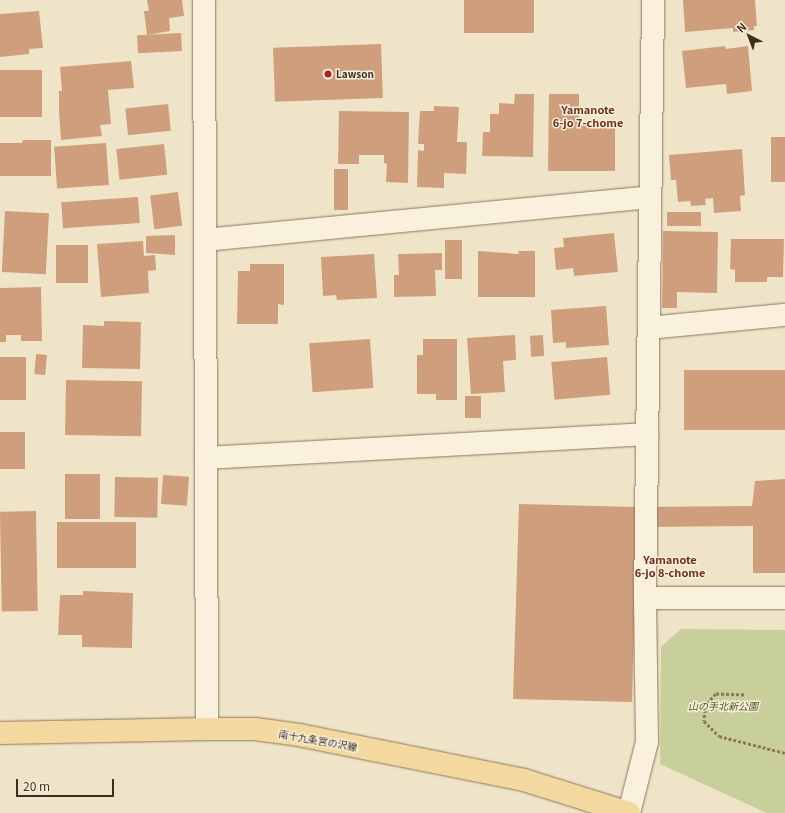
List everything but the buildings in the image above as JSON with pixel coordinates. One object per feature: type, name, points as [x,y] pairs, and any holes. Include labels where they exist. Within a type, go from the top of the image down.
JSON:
[{"type":"main road","name":"南十九条宮の沢線","points":[[0,733],[255,729],[299,735],[524,780],[629,813]]},
{"type":"street","points":[[204,0],[207,729]]},
{"type":"street","points":[[629,813],[647,742],[645,598],[653,0]]},
{"type":"street","points":[[205,240],[650,197]]},
{"type":"street","points":[[649,328],[785,315]]},
{"type":"street","points":[[206,458],[647,434]]},
{"type":"street","points":[[645,598],[785,598]]},
{"type":"path","points":[[744,696],[716,694],[706,705],[704,721],[719,736],[785,753]]},
{"type":"green space","name":"山の手北新公園","points":[[681,629],[785,630],[785,813],[767,813],[660,764],[661,647]]},
{"type":"place","name":"Lawson","points":[[328,74]]},
{"type":"district","name":"Yamanote 6-jo 7-chome","points":[[588,116]]},
{"type":"district","name":"Yamanote 6-jo 8-chome","points":[[670,566]]}]
